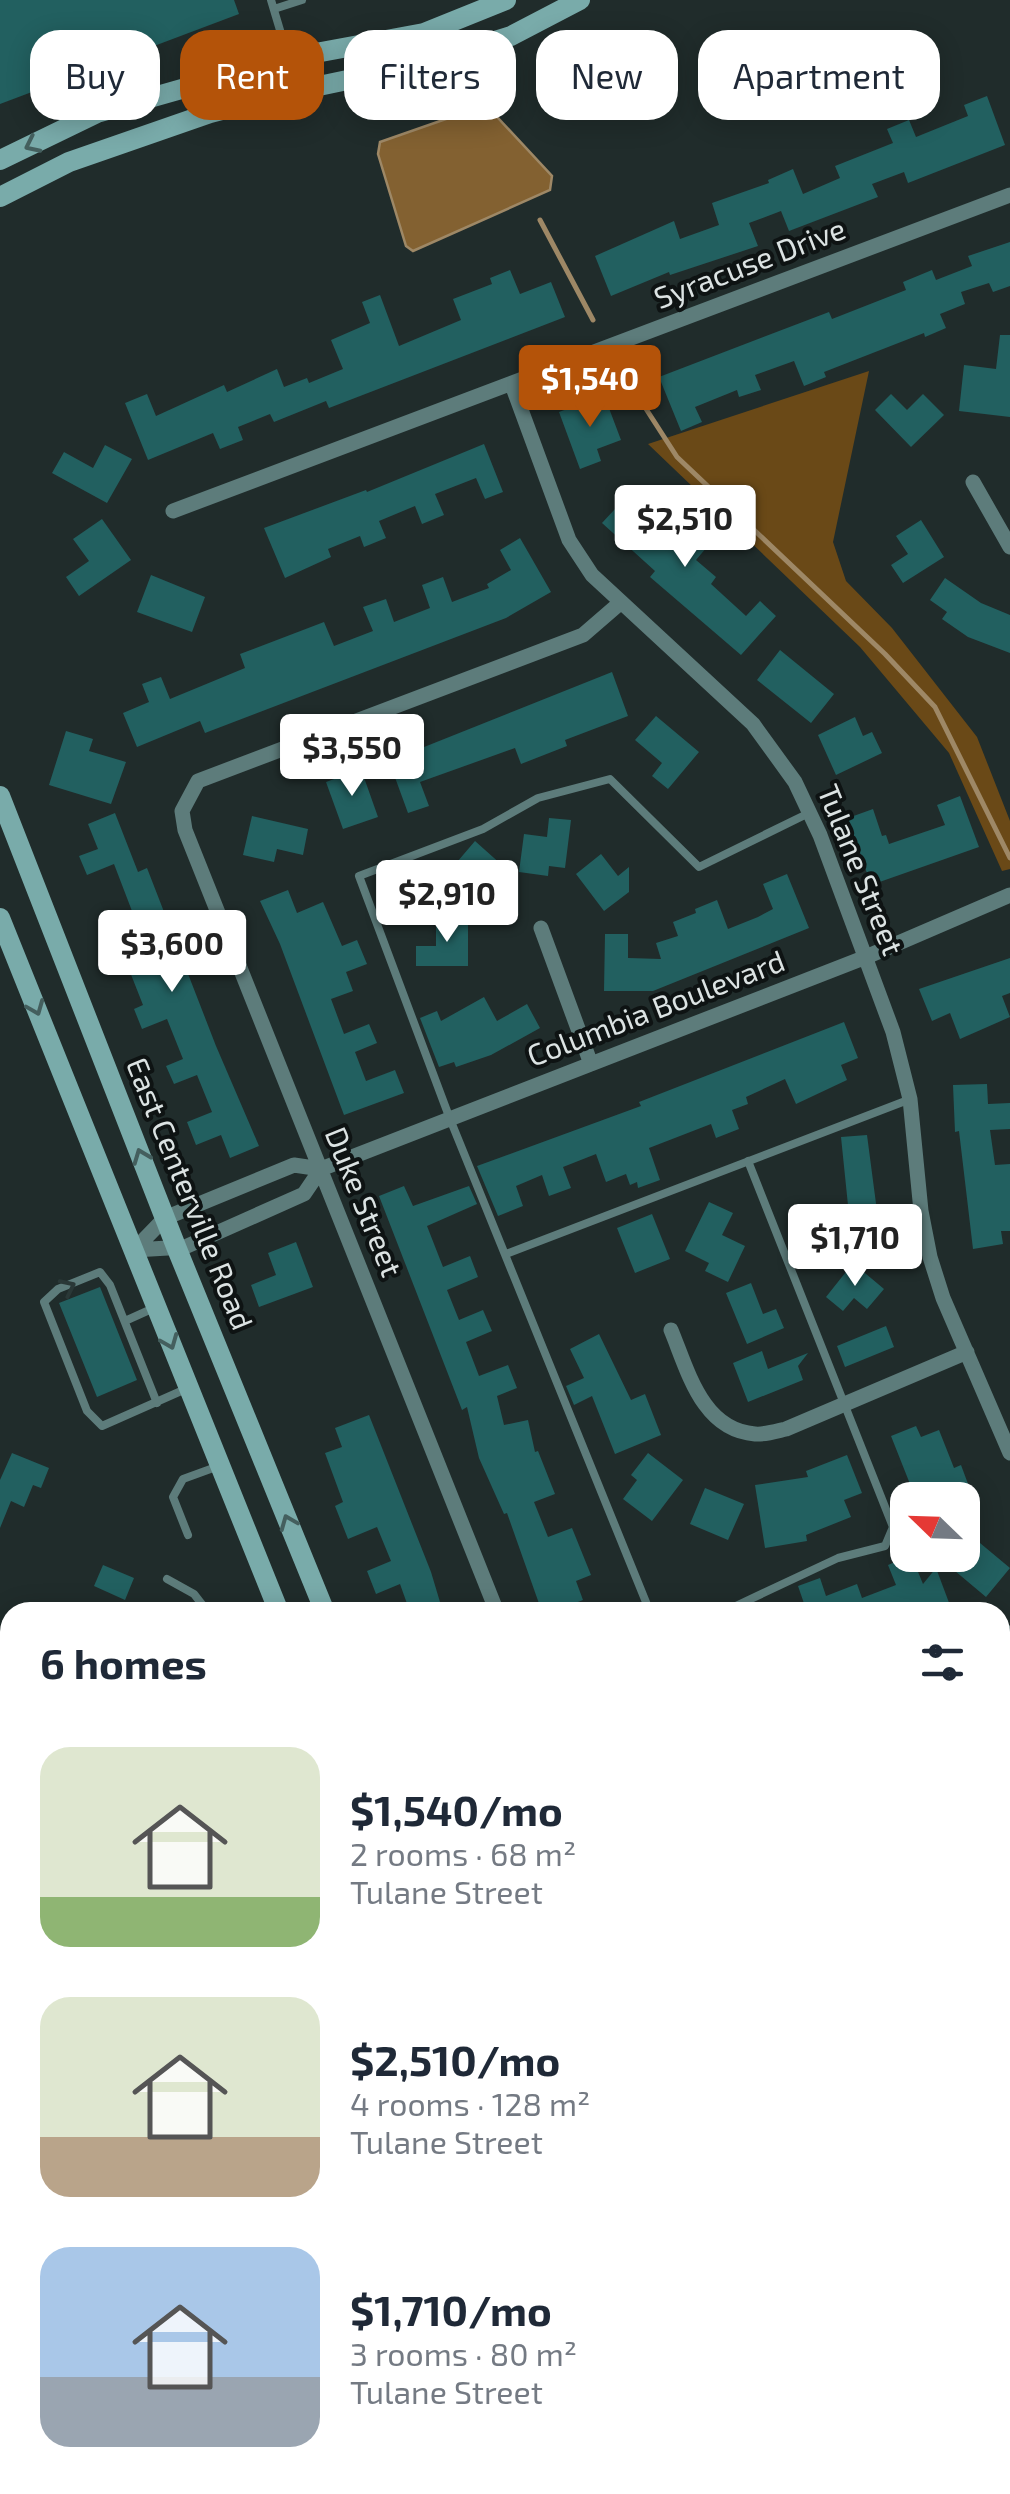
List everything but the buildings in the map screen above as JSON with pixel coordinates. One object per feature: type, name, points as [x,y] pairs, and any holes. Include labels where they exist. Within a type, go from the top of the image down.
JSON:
[{"type":"main road","points":[[324,51],[424,32],[506,0]]},
{"type":"main road","points":[[324,85],[414,66],[511,36],[580,0]]},
{"type":"main road","points":[[0,160],[97,114],[180,90]]},
{"type":"main road","points":[[0,197],[69,162],[190,120]]},
{"type":"main road","name":"East Centerville Road","points":[[0,796],[320,1602]]},
{"type":"main road","points":[[0,918],[275,1602]]},
{"type":"street","name":"Syracuse Drive","points":[[173,511],[1010,195]]},
{"type":"street","name":"Tulane Street","points":[[512,385],[569,540],[592,575],[754,724],[795,782],[810,813],[893,1032],[910,1099],[921,1211],[930,1257],[943,1298],[1010,1453]]},
{"type":"street","points":[[973,482],[1010,547]]},
{"type":"street","name":"Duke Street","points":[[493,1602],[185,830],[182,811],[198,781],[582,635],[620,603]]},
{"type":"street","name":"Columbia Boulevard","points":[[134,1250],[165,1218],[294,1165],[320,1169],[866,957],[1010,895]]},
{"type":"street","points":[[541,928],[591,1064]]},
{"type":"street","name":"Columbia Boulevard","points":[[134,1250],[177,1249],[304,1194],[320,1169]]},
{"type":"street","points":[[671,1330],[702,1404],[721,1422],[754,1434],[786,1429],[967,1352]]},
{"type":"lane","points":[[281,30],[273,5],[302,0]]},
{"type":"lane","points":[[646,1602],[450,1118],[359,876],[483,830],[538,798],[610,779],[699,866],[810,813]]},
{"type":"lane","points":[[506,1254],[910,1099]]},
{"type":"lane","points":[[744,1602],[838,1558],[885,1546],[893,1527],[748,1161]]},
{"type":"lane","points":[[157,1403],[110,1285],[100,1272],[58,1289],[44,1302],[87,1411],[102,1426],[157,1403],[189,1388]]},
{"type":"lane","points":[[125,1320],[156,1307]]},
{"type":"lane","points":[[188,1535],[173,1497],[183,1479],[220,1466]]},
{"type":"lane","points":[[167,1579],[194,1594],[200,1602]]},
{"type":"shaded area","points":[[443,120],[500,120],[552,176],[550,190],[413,251],[406,246],[378,154],[380,142]]},
{"type":"shaded area","points":[[869,371],[833,542],[846,581],[892,628],[977,737],[1010,821],[1010,869],[1002,871],[949,753],[860,647],[648,444]]},
{"type":"waterway","points":[[540,220],[593,320]]},
{"type":"waterway","points":[[621,370],[677,457],[885,654],[935,707],[1010,858]]}]
